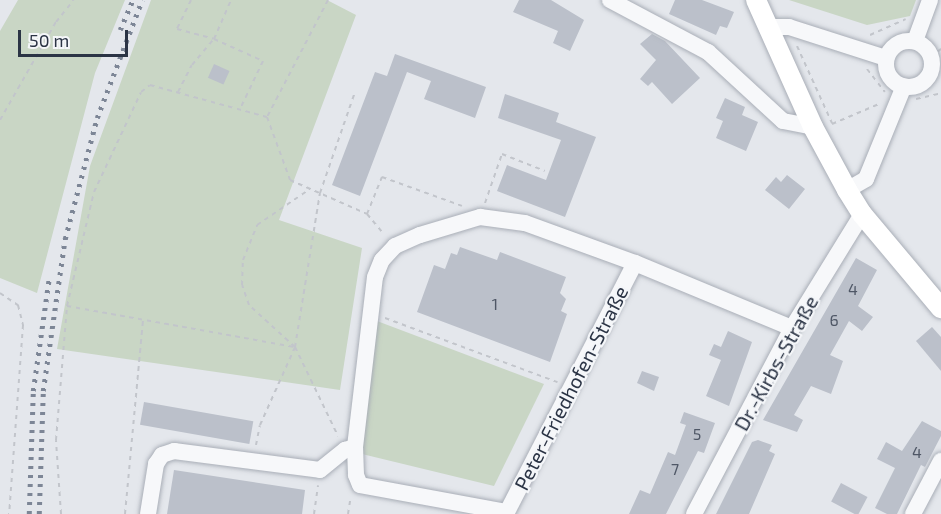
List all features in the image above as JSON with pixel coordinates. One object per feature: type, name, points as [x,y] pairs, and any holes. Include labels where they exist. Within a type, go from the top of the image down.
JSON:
[{"type":"main road","points":[[756,0],[768,27],[822,125],[852,187],[862,214],[941,308]]},
{"type":"street","points":[[610,0],[636,7],[708,52],[783,121],[822,125]]},
{"type":"street","points":[[915,41],[930,0]]},
{"type":"street","points":[[768,27],[789,27],[886,58]]},
{"type":"street","points":[[886,58],[900,42],[915,41]]},
{"type":"street","points":[[886,58],[889,76],[904,86],[916,86],[936,63],[915,41]]},
{"type":"street","points":[[852,187],[866,179],[904,86]]},
{"type":"street","name":"Dr.-Kirbs-Straße","points":[[694,514],[792,328],[862,214]]},
{"type":"street","name":"Peter-Friedhofen-Straße","points":[[395,246],[481,215],[525,223],[635,263],[792,328]]},
{"type":"street","points":[[148,514],[156,464],[162,455],[174,451],[320,470],[350,448],[375,277],[382,260],[395,246]]},
{"type":"street","name":"Peter-Friedhofen-Straße","points":[[350,448],[360,485],[507,512],[635,263]]},
{"type":"street","points":[[914,514],[941,461]]},
{"type":"path","points":[[0,120],[56,22],[75,0]]},
{"type":"path","points":[[191,0],[177,29],[214,39],[263,62],[240,109]]},
{"type":"path","points":[[178,92],[192,65],[214,39],[231,0]]},
{"type":"path","points":[[328,0],[267,117],[290,180],[367,214],[395,246]]},
{"type":"path","points":[[867,36],[910,16]]},
{"type":"path","points":[[807,47],[797,44],[822,125],[836,133]]},
{"type":"path","points":[[822,125],[886,100],[888,95],[860,63]]},
{"type":"path","points":[[61,514],[56,440],[67,306],[94,192],[141,92],[150,85],[267,117]]},
{"type":"path","points":[[252,462],[260,425],[295,347],[320,193],[355,92]]},
{"type":"path","points":[[367,214],[381,177],[481,215],[502,154],[545,171]]},
{"type":"path","points":[[310,189],[257,225],[243,260],[242,285],[249,305],[295,347],[350,448]]},
{"type":"path","points":[[0,293],[18,305],[22,325],[9,514]]},
{"type":"path","points":[[67,306],[295,347]]},
{"type":"path","points":[[371,313],[572,387]]},
{"type":"path","points":[[125,514],[143,321]]},
{"type":"path","points":[[314,514],[320,470]]},
{"type":"green space","points":[[18,0],[125,0],[95,73],[37,293],[0,278],[0,31]]},
{"type":"green space","points":[[151,0],[327,0],[356,15],[279,220],[362,248],[340,390],[57,349],[90,166]]},
{"type":"green space","points":[[789,0],[916,0],[910,16],[867,25]]},
{"type":"green space","points":[[377,321],[544,384],[494,486],[362,454]]},
{"type":"building","points":[[519,0],[551,0],[584,20],[570,51],[553,43],[558,31],[513,12]]},
{"type":"building","points":[[675,0],[702,0],[734,12],[727,28],[720,26],[716,35],[669,14]]},
{"type":"building","points":[[652,34],[665,41],[700,78],[672,104],[652,82],[648,86],[640,79],[656,60],[640,44]]},
{"type":"building","points":[[395,54],[486,87],[475,118],[424,99],[431,81],[407,72],[360,196],[332,185],[375,72],[387,76]]},
{"type":"building","points":[[214,64],[230,71],[223,85],[208,78]]},
{"type":"building","points":[[505,94],[559,113],[556,122],[596,137],[565,217],[497,191],[507,165],[546,180],[561,140],[498,118]]},
{"type":"building","points":[[725,98],[745,107],[742,115],[758,122],[746,151],[716,138],[723,121],[716,118]]},
{"type":"building","points":[[787,175],[805,189],[789,209],[765,190],[776,177],[781,182]]},
{"type":"building","points":[[460,247],[497,260],[500,252],[566,277],[560,293],[566,299],[561,311],[567,314],[550,362],[417,312],[434,265],[445,269],[451,253],[457,255]]},
{"type":"building","points":[[856,258],[877,270],[858,306],[873,317],[862,331],[849,321],[830,355],[843,361],[831,394],[811,386],[794,415],[803,420],[797,432],[763,420]]},
{"type":"building","points":[[932,327],[941,337],[941,371],[916,341]]},
{"type":"building","points":[[728,331],[752,342],[729,406],[706,396],[721,360],[709,355],[714,344],[721,347]]},
{"type":"building","points":[[642,371],[659,377],[654,391],[637,383]]},
{"type":"building","points":[[144,402],[253,421],[249,444],[140,425]]},
{"type":"building","points":[[684,412],[715,423],[704,453],[698,451],[666,514],[629,514],[640,490],[650,494],[668,452],[675,455],[686,425],[680,423]]},
{"type":"building","points":[[922,421],[941,431],[941,436],[925,467],[921,465],[897,514],[887,514],[875,508],[895,468],[877,459],[886,442],[902,451]]},
{"type":"building","points":[[758,440],[772,445],[769,451],[775,454],[749,514],[716,514],[752,442]]},
{"type":"building","points":[[174,470],[305,490],[302,514],[167,514]]},
{"type":"building","points":[[841,483],[867,497],[858,514],[831,502]]},
{"type":"railway","points":[[120,30],[133,0]]},
{"type":"railway","points":[[39,514],[43,391],[65,239],[97,118],[142,0]]},
{"type":"railway","points":[[29,514],[33,391],[49,278]]}]
